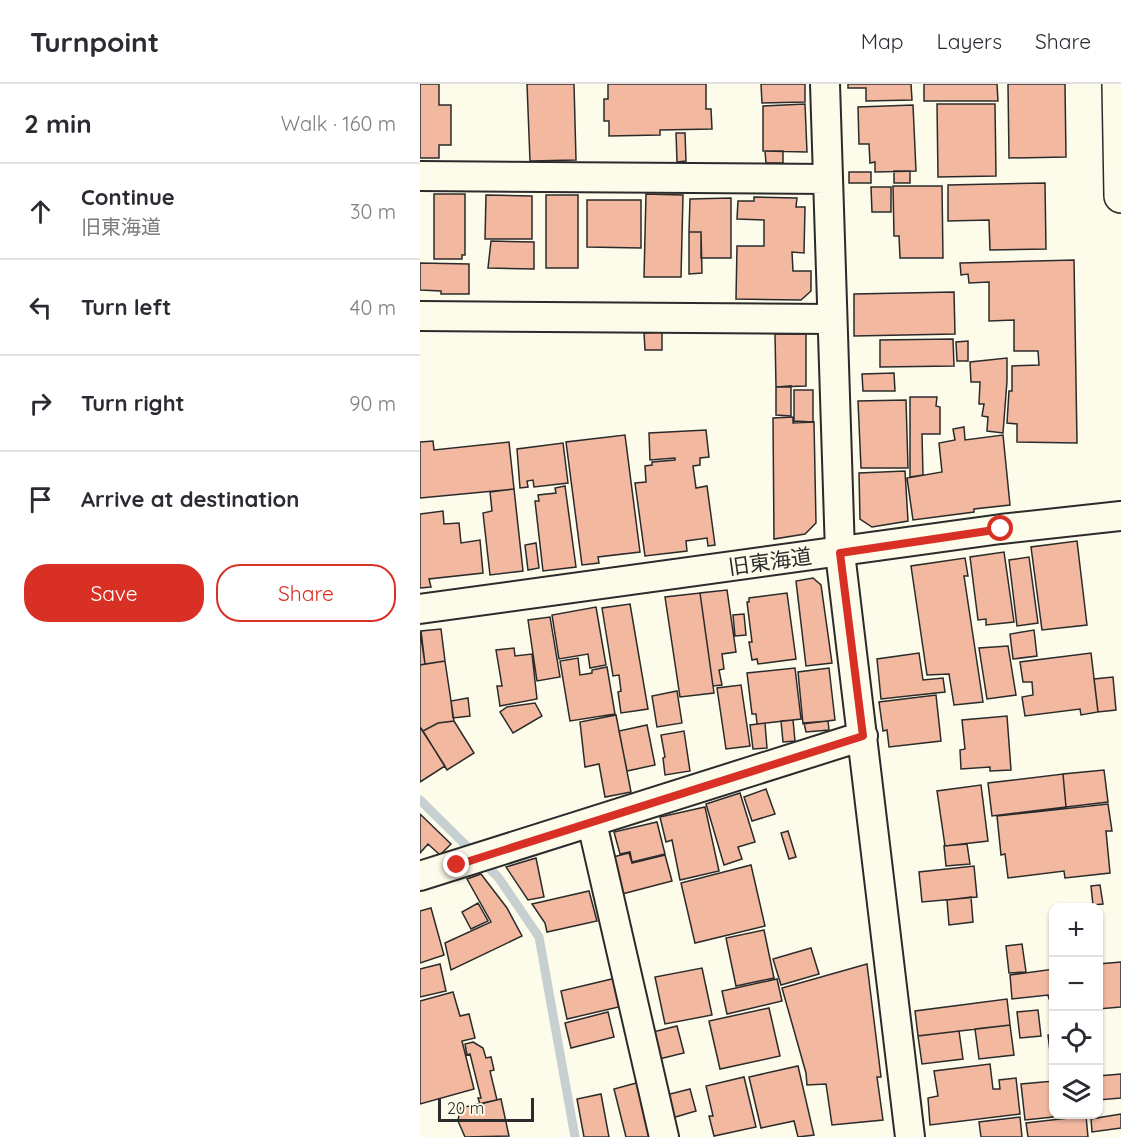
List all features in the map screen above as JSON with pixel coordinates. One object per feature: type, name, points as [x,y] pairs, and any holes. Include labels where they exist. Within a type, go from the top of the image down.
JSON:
[{"type":"street","points":[[825,84],[840,553],[910,1137]]},
{"type":"street","points":[[1119,84],[1121,196]]},
{"type":"street","points":[[420,176],[828,179]]},
{"type":"street","points":[[420,316],[831,319]]},
{"type":"street","name":"旧東海道","points":[[420,609],[840,553],[1001,529],[1121,516]]},
{"type":"street","points":[[420,876],[863,736]]},
{"type":"street","points":[[592,823],[664,1137]]},
{"type":"building","points":[[420,84],[439,84],[439,105],[451,105],[451,145],[439,145],[439,158],[420,158]]},
{"type":"building","points":[[527,84],[574,84],[576,160],[530,161]]},
{"type":"building","points":[[608,84],[706,84],[706,109],[711,109],[712,129],[660,130],[660,135],[609,136],[609,121],[604,121],[604,99],[608,99]]},
{"type":"building","points":[[761,84],[805,84],[805,102],[762,103]]},
{"type":"building","points":[[848,84],[911,84],[912,100],[866,101],[866,88],[848,88]]},
{"type":"building","points":[[924,84],[997,84],[998,101],[924,101]]},
{"type":"building","points":[[1008,84],[1065,84],[1066,157],[1009,158]]},
{"type":"building","points":[[805,104],[807,152],[763,151],[763,106]]},
{"type":"building","points":[[937,104],[995,104],[996,176],[938,177]]},
{"type":"building","points":[[913,105],[916,171],[875,172],[875,162],[870,163],[869,144],[859,144],[858,107]]},
{"type":"building","points":[[676,133],[685,133],[686,161],[677,162]]},
{"type":"building","points":[[765,151],[783,151],[783,163],[766,163]]},
{"type":"building","points":[[894,171],[910,171],[910,183],[894,183]]},
{"type":"building","points":[[849,172],[871,172],[871,183],[849,183]]},
{"type":"building","points":[[1045,183],[1046,249],[990,250],[989,220],[948,221],[948,185]]},
{"type":"building","points":[[893,186],[942,186],[943,258],[900,258],[899,236],[894,236]]},
{"type":"building","points":[[871,187],[891,187],[891,212],[872,212]]},
{"type":"building","points":[[434,194],[465,194],[465,255],[462,255],[462,259],[434,259]]},
{"type":"building","points":[[646,194],[683,195],[681,277],[644,277]]},
{"type":"building","points":[[486,195],[532,196],[532,239],[485,239]]},
{"type":"building","points":[[546,195],[578,195],[578,268],[546,268]]},
{"type":"building","points":[[754,197],[797,198],[796,207],[805,207],[804,253],[792,252],[793,271],[811,271],[811,291],[801,300],[736,299],[737,246],[764,246],[764,220],[737,219],[738,201],[754,201]]},
{"type":"building","points":[[731,198],[731,258],[701,258],[701,232],[689,232],[690,199]]},
{"type":"building","points":[[587,200],[641,200],[641,248],[587,247]]},
{"type":"building","points":[[689,232],[701,232],[702,273],[689,274]]},
{"type":"building","points":[[491,241],[534,242],[534,269],[488,268]]},
{"type":"building","points":[[1074,260],[1077,443],[1017,442],[1017,424],[1007,423],[1009,391],[1012,391],[1012,366],[1039,365],[1038,351],[1014,351],[1014,320],[989,321],[989,282],[969,283],[968,274],[961,275],[960,263]]},
{"type":"building","points":[[420,263],[469,264],[469,294],[441,294],[441,291],[420,290]]},
{"type":"building","points":[[954,292],[955,334],[854,336],[854,294]]},
{"type":"building","points":[[662,332],[662,350],[645,350],[644,333]]},
{"type":"building","points":[[775,334],[806,334],[806,386],[776,387]]},
{"type":"building","points":[[953,339],[954,366],[880,367],[880,340]]},
{"type":"building","points":[[968,341],[968,361],[957,361],[956,342]]},
{"type":"building","points":[[1007,358],[1003,433],[987,431],[988,417],[982,416],[984,404],[979,404],[980,382],[971,382],[970,362]]},
{"type":"building","points":[[894,373],[895,391],[863,391],[862,374]]},
{"type":"building","points":[[791,386],[791,416],[776,415],[776,387]]},
{"type":"building","points":[[794,390],[813,390],[813,422],[794,421]]},
{"type":"building","points":[[910,397],[937,397],[936,406],[940,407],[940,434],[922,434],[923,475],[910,477]]},
{"type":"building","points":[[906,400],[908,468],[861,468],[858,401]]},
{"type":"building","points":[[793,417],[793,423],[814,422],[816,523],[805,534],[774,539],[773,418]]},
{"type":"building","points":[[964,427],[965,440],[1003,435],[1010,505],[913,520],[907,478],[942,472],[939,443],[955,440],[953,429]]},
{"type":"building","points":[[706,430],[709,457],[700,458],[700,465],[693,466],[696,488],[707,486],[715,545],[708,546],[707,538],[686,541],[687,551],[645,556],[635,483],[646,482],[645,466],[652,465],[652,462],[675,460],[675,458],[650,460],[649,433]]},
{"type":"building","points":[[625,435],[640,552],[598,557],[599,563],[582,565],[566,442]]},
{"type":"building","points":[[433,441],[434,450],[509,442],[514,489],[420,498],[420,442]]},
{"type":"building","points":[[563,443],[568,483],[534,487],[533,480],[527,481],[528,487],[520,488],[517,449]]},
{"type":"building","points":[[905,471],[908,521],[872,527],[860,519],[859,473]]},
{"type":"building","points":[[565,486],[576,567],[543,571],[535,501],[539,501],[538,495],[556,493],[555,488]]},
{"type":"building","points":[[514,489],[523,571],[490,575],[483,513],[492,511],[490,492]]},
{"type":"building","points":[[443,511],[444,524],[459,523],[461,543],[480,540],[483,573],[429,579],[431,587],[420,588],[420,514]]},
{"type":"building","points":[[1077,541],[1087,625],[1042,630],[1031,547]]},
{"type":"building","points":[[536,543],[539,568],[528,570],[525,545]]},
{"type":"building","points":[[1004,552],[1014,622],[986,625],[986,619],[978,620],[970,557]]},
{"type":"building","points":[[1029,557],[1038,623],[1017,626],[1009,560]]},
{"type":"building","points":[[965,558],[968,576],[964,576],[983,702],[954,705],[949,674],[927,675],[911,566]]},
{"type":"building","points":[[813,578],[821,585],[832,663],[806,666],[796,581]]},
{"type":"building","points":[[727,590],[736,652],[722,654],[724,669],[719,670],[722,685],[713,686],[700,593]]},
{"type":"building","points":[[700,593],[714,693],[680,697],[665,597]]},
{"type":"building","points":[[787,593],[796,659],[758,664],[757,659],[752,660],[747,602],[749,598]]},
{"type":"building","points":[[630,604],[648,709],[621,713],[618,692],[621,691],[619,675],[613,676],[602,608]]},
{"type":"building","points":[[596,607],[606,665],[590,668],[588,654],[559,659],[552,615]]},
{"type":"building","points":[[744,614],[746,635],[735,636],[733,615]]},
{"type":"building","points":[[550,617],[560,677],[537,681],[528,620]]},
{"type":"building","points":[[441,629],[445,661],[425,664],[421,631]]},
{"type":"building","points":[[1034,630],[1037,656],[1013,659],[1010,634]]},
{"type":"building","points":[[420,631],[425,664],[420,665]]},
{"type":"building","points":[[1008,646],[1016,695],[987,699],[979,648]]},
{"type":"building","points":[[514,648],[515,656],[532,654],[537,699],[500,706],[497,686],[502,686],[496,650]]},
{"type":"building","points":[[919,653],[923,680],[943,678],[945,692],[881,699],[877,659]]},
{"type":"building","points":[[1091,653],[1098,712],[1081,715],[1080,709],[1025,716],[1022,697],[1033,695],[1032,682],[1023,682],[1020,662]]},
{"type":"building","points":[[578,658],[580,675],[607,667],[615,714],[570,721],[560,661]]},
{"type":"building","points":[[445,661],[454,721],[438,723],[423,731],[420,727],[420,665]]},
{"type":"building","points":[[795,668],[801,719],[757,724],[756,714],[752,714],[747,673]]},
{"type":"building","points":[[829,668],[835,720],[803,724],[798,672]]},
{"type":"building","points":[[1113,677],[1116,710],[1098,712],[1094,679]]},
{"type":"building","points":[[741,685],[750,746],[726,749],[717,688]]},
{"type":"building","points":[[677,691],[682,723],[657,727],[652,696]]},
{"type":"building","points":[[936,695],[941,741],[889,747],[887,730],[883,731],[879,702]]},
{"type":"building","points":[[468,698],[470,716],[453,718],[451,701]]},
{"type":"building","points":[[535,703],[542,716],[513,733],[500,712],[507,707]]},
{"type":"building","points":[[616,715],[631,792],[605,797],[599,764],[585,767],[580,722]]},
{"type":"building","points":[[1007,716],[1011,770],[990,771],[990,767],[961,769],[960,750],[965,749],[962,720]]},
{"type":"building","points":[[793,720],[795,741],[783,742],[781,721]]},
{"type":"building","points":[[454,721],[474,753],[447,770],[423,731],[438,723]]},
{"type":"building","points":[[828,721],[829,730],[806,732],[804,723]]},
{"type":"building","points":[[765,723],[767,748],[753,749],[750,725]]},
{"type":"building","points":[[647,725],[655,765],[627,771],[619,731]]},
{"type":"building","points":[[420,727],[445,766],[420,782]]},
{"type":"building","points":[[684,731],[690,771],[665,775],[661,735]]},
{"type":"building","points":[[1104,770],[1108,802],[1066,807],[1063,774]]},
{"type":"building","points":[[1063,774],[1066,807],[992,816],[988,783]]},
{"type":"building","points":[[981,785],[988,841],[945,846],[937,791]]},
{"type":"building","points":[[766,789],[775,814],[752,821],[744,797]]},
{"type":"building","points":[[740,793],[755,842],[738,847],[742,859],[724,865],[706,804]]},
{"type":"building","points":[[1108,804],[1112,831],[1106,831],[1110,873],[1065,878],[1064,871],[1008,878],[1005,854],[1001,855],[997,816]]},
{"type":"building","points":[[705,807],[719,871],[680,880],[672,840],[666,842],[660,817]]},
{"type":"building","points":[[420,814],[451,844],[440,855],[428,844],[420,853]]},
{"type":"building","points":[[657,822],[665,854],[632,862],[630,852],[620,854],[614,832]]},
{"type":"building","points":[[788,831],[796,857],[789,859],[781,833]]},
{"type":"building","points":[[967,844],[970,864],[946,866],[944,846]]},
{"type":"building","points":[[629,853],[632,863],[665,855],[672,881],[622,894],[613,857]]},
{"type":"building","points":[[536,858],[544,897],[528,900],[506,867]]},
{"type":"building","points":[[751,865],[765,926],[695,943],[681,883]]},
{"type":"building","points":[[974,866],[977,897],[922,902],[919,872]]},
{"type":"building","points":[[481,874],[507,908],[522,936],[451,970],[445,943],[491,922],[467,879]]},
{"type":"building","points":[[1100,885],[1103,903],[1093,903],[1091,886]]},
{"type":"building","points":[[589,891],[597,921],[547,932],[545,923],[532,904]]},
{"type":"building","points":[[971,897],[973,922],[949,925],[947,900]]},
{"type":"building","points":[[478,903],[488,921],[471,929],[462,912]]},
{"type":"building","points":[[431,908],[444,955],[420,963],[420,911]]},
{"type":"building","points":[[764,930],[774,978],[736,986],[726,938]]},
{"type":"building","points":[[1022,944],[1026,972],[1009,973],[1006,946]]},
{"type":"building","points":[[811,948],[819,974],[781,985],[773,959]]},
{"type":"building","points":[[1121,962],[1121,1007],[1103,1009],[1103,964]]},
{"type":"building","points":[[440,964],[446,991],[420,997],[420,969]]},
{"type":"building","points":[[867,964],[881,1077],[877,1077],[883,1120],[832,1125],[826,1084],[807,1085],[806,1073],[782,988]]},
{"type":"building","points":[[702,968],[712,1015],[665,1024],[655,977]]},
{"type":"building","points":[[1049,970],[1049,999],[1048,995],[1012,999],[1010,975]]},
{"type":"building","points":[[616,978],[623,1006],[567,1019],[561,991]]},
{"type":"building","points":[[777,979],[782,1001],[727,1014],[722,991]]},
{"type":"building","points":[[453,992],[460,1016],[469,1014],[475,1038],[462,1041],[474,1089],[420,1104],[420,1001]]},
{"type":"building","points":[[1007,999],[1010,1025],[918,1036],[915,1011]]},
{"type":"building","points":[[769,1008],[780,1056],[720,1069],[709,1021]]},
{"type":"building","points":[[1038,1010],[1041,1036],[1020,1038],[1017,1012]]},
{"type":"building","points":[[608,1012],[614,1037],[571,1048],[565,1023]]},
{"type":"building","points":[[1010,1025],[1014,1055],[979,1059],[975,1029]]},
{"type":"building","points":[[677,1026],[684,1053],[659,1059],[653,1032]]},
{"type":"building","points":[[959,1031],[963,1059],[922,1064],[918,1036]]},
{"type":"building","points":[[473,1042],[483,1048],[486,1058],[491,1057],[494,1070],[490,1071],[497,1100],[480,1104],[478,1098],[481,1098],[470,1054],[467,1055],[465,1044]]},
{"type":"building","points":[[990,1064],[993,1089],[1000,1089],[999,1080],[1016,1078],[1020,1114],[930,1125],[928,1098],[938,1096],[934,1071]]},
{"type":"building","points":[[798,1066],[814,1135],[798,1137],[794,1121],[761,1128],[749,1077]]},
{"type":"building","points":[[1121,1074],[1121,1098],[1103,1100],[1103,1076]]},
{"type":"building","points":[[744,1077],[756,1127],[714,1136],[709,1116],[713,1116],[706,1086]]},
{"type":"building","points":[[1049,1081],[1049,1117],[1025,1120],[1021,1084]]},
{"type":"building","points":[[640,1082],[654,1137],[626,1137],[614,1089]]},
{"type":"building","points":[[690,1089],[696,1111],[672,1118],[666,1095]]},
{"type":"building","points":[[601,1094],[609,1137],[584,1137],[577,1099]]},
{"type":"building","points":[[501,1099],[509,1136],[465,1137],[458,1121],[460,1108]]},
{"type":"building","points":[[1121,1114],[1121,1128],[1092,1132],[1091,1119],[1103,1119],[1103,1117]]},
{"type":"building","points":[[1020,1117],[1022,1137],[981,1137],[979,1122]]},
{"type":"building","points":[[1086,1119],[1088,1137],[1028,1137],[1026,1123]]},
{"type":"waterway","points":[[420,800],[498,877],[539,937],[575,1137]]},
{"type":"route","points":[[457,865],[863,736],[840,553],[1001,529]]}]
